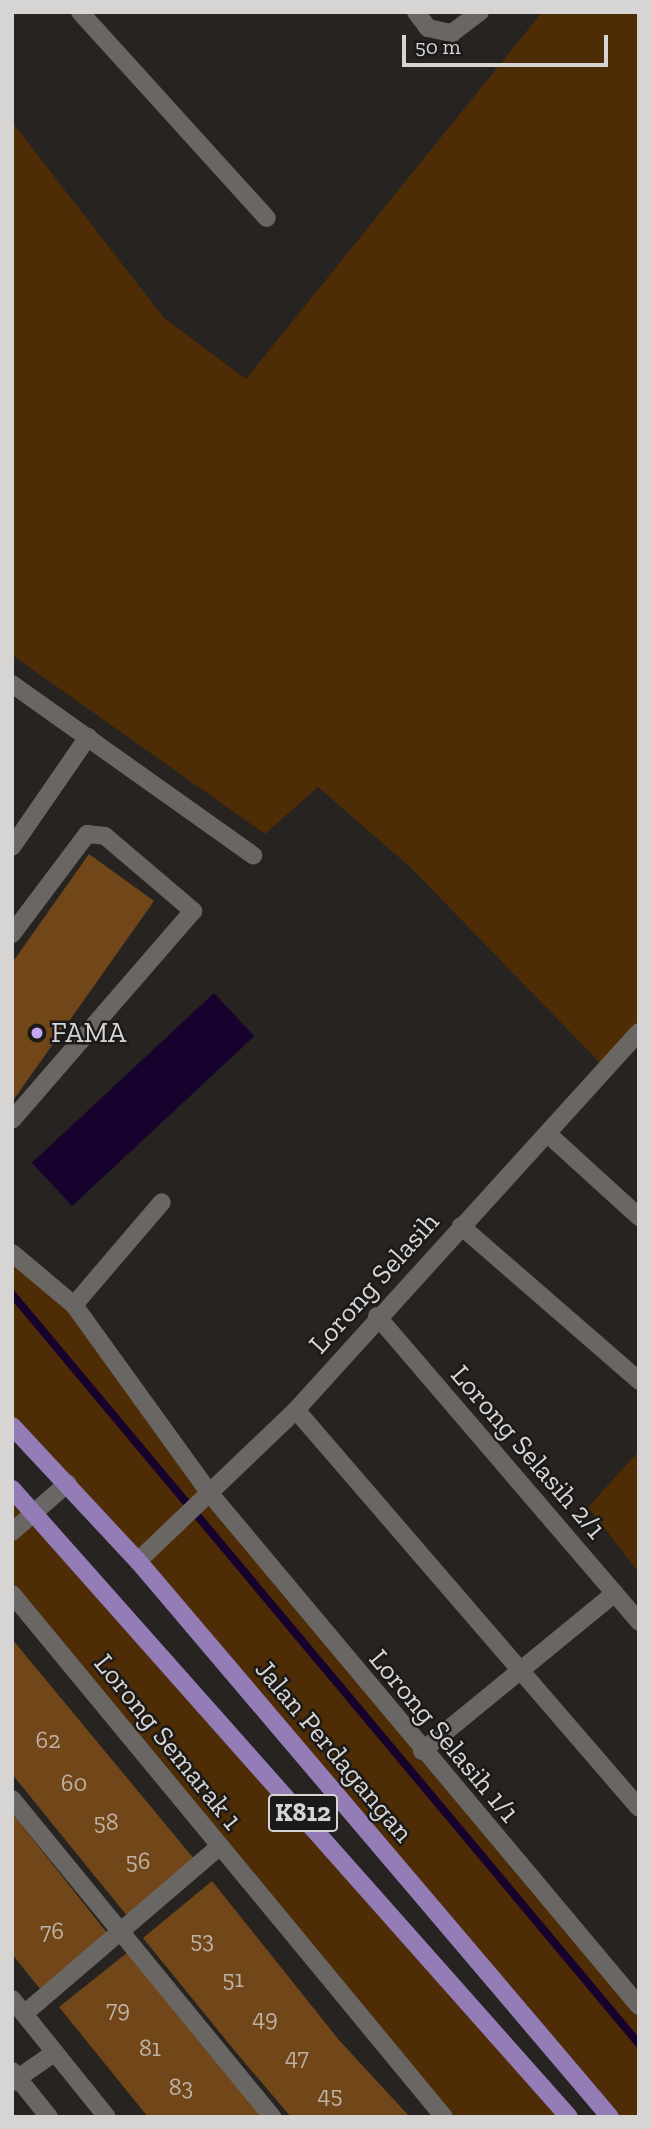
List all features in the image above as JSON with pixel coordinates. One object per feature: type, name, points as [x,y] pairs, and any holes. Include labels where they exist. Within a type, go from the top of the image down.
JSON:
[{"type":"main road","name":"Jalan Perdagangan","points":[[12,1426],[68,1482],[138,1561],[610,2117]]},
{"type":"main road","name":"K812","points":[[12,1489],[569,2117]]},
{"type":"street","points":[[80,12],[267,218]]},
{"type":"street","points":[[416,12],[428,28],[452,33],[480,12]]},
{"type":"street","points":[[12,684],[253,855]]},
{"type":"street","points":[[12,847],[88,737]]},
{"type":"street","points":[[12,1120],[193,911],[105,836],[87,834],[13,936]]},
{"type":"street","name":"Lorong Selasih","points":[[138,1561],[212,1496],[296,1410],[377,1316],[549,1135],[637,1036]]},
{"type":"street","points":[[549,1135],[639,1217]]},
{"type":"street","points":[[74,1306],[162,1202]]},
{"type":"street","points":[[461,1226],[639,1381]]},
{"type":"street","name":"Lorong Selasih 1/1","points":[[12,1253],[74,1306],[212,1496],[422,1751],[639,2006]]},
{"type":"street","name":"Lorong Selasih 2/1","points":[[377,1316],[639,1622]]},
{"type":"street","points":[[296,1410],[522,1669],[639,1808]]},
{"type":"street","points":[[12,1532],[68,1482]]},
{"type":"street","points":[[422,1751],[615,1593]]},
{"type":"street","name":"Lorong Semarak 1","points":[[12,1594],[444,2117]]},
{"type":"street","points":[[12,1799],[272,2117]]},
{"type":"street","points":[[107,2117],[16,2004],[123,1934],[220,1846]]},
{"type":"street","points":[[49,2117],[14,2077],[54,2053]]},
{"type":"shaded area","points":[[542,12],[639,12],[639,1031],[606,1069],[410,867],[318,787],[265,834],[12,655],[12,122],[164,318],[246,379]]},
{"type":"shaded area","points":[[214,993],[254,1036],[72,1206],[32,1163]]},
{"type":"shaded area","points":[[12,1253],[74,1305],[207,1500],[639,2006],[639,2117],[610,2117],[12,1427]]},
{"type":"shaded area","points":[[639,1451],[639,1573],[588,1507]]},
{"type":"shaded area","points":[[12,1489],[569,2117],[444,2117],[12,1594]]},
{"type":"building","name":"FAMA","points":[[89,854],[154,901],[12,1102],[12,963]]},
{"type":"building","points":[[12,1639],[195,1860],[128,1917],[12,1774]]},
{"type":"building","points":[[12,1813],[108,1934],[40,1989],[12,1954]]},
{"type":"building","points":[[212,1881],[339,2040],[410,2117],[291,2117],[239,2056],[143,1938]]},
{"type":"building","points":[[128,1952],[264,2117],[148,2117],[59,2007]]},
{"type":"waterway","points":[[12,1294],[639,2044]]},
{"type":"place","name":"FAMA","points":[[37,1033]]}]
